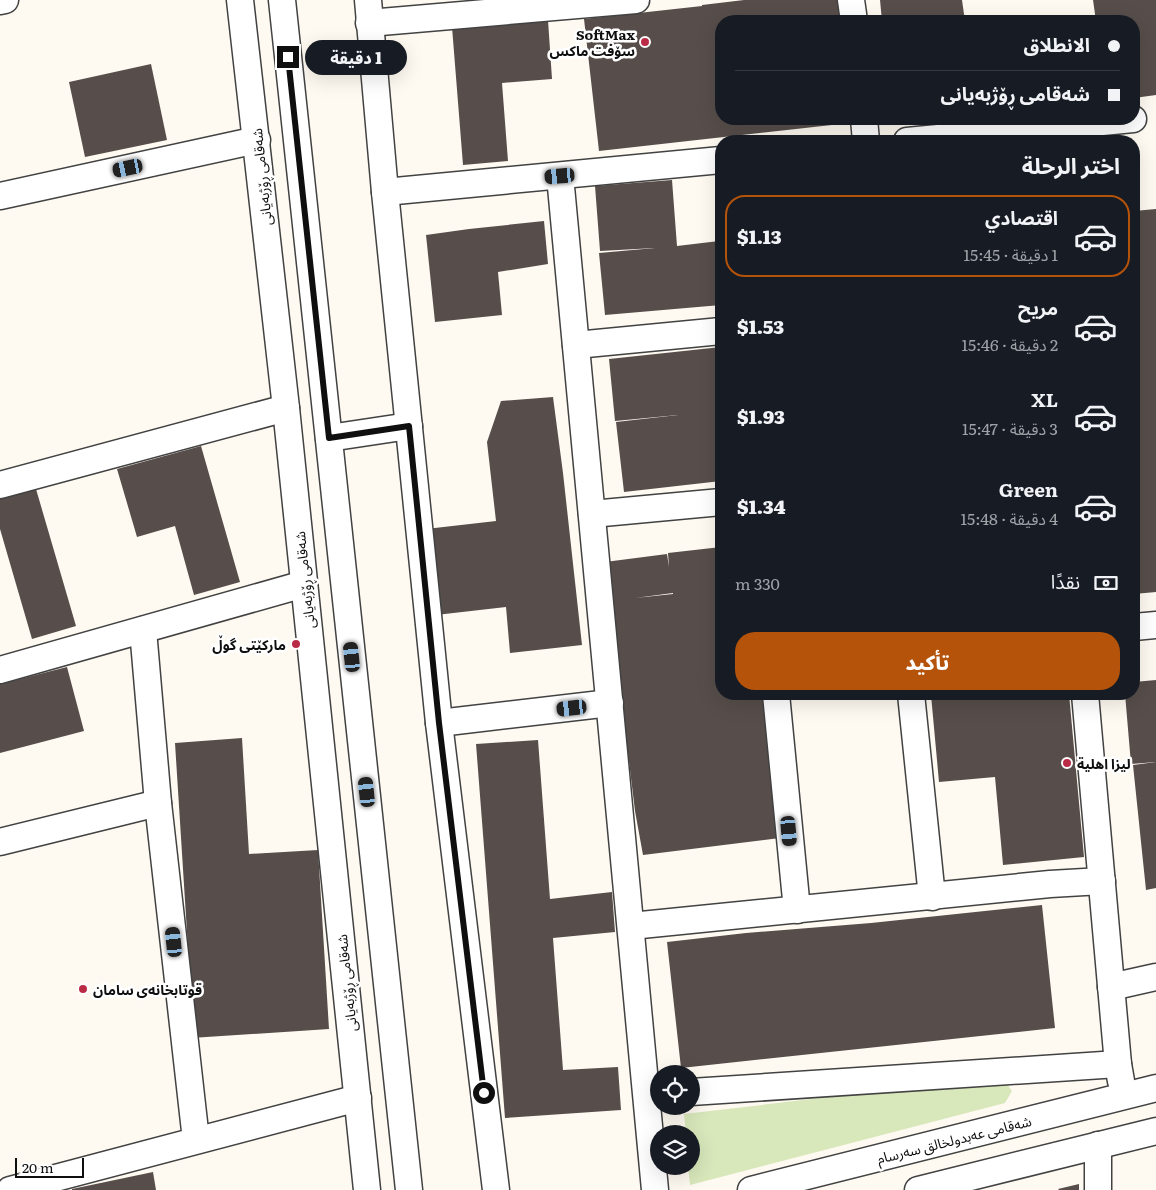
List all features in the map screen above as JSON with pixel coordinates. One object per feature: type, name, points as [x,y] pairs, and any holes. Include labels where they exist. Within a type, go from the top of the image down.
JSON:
[{"type":"street","points":[[0,1],[5,0]]},
{"type":"street","name":"شەقامی ڕۆژبەیانی","points":[[240,0],[286,408],[367,1190]]},
{"type":"street","points":[[282,0],[409,1190]]},
{"type":"street","points":[[496,1190],[439,723],[368,11],[636,0]]},
{"type":"street","points":[[852,0],[853,15]]},
{"type":"street","points":[[1140,118],[1156,116]]},
{"type":"street","points":[[1036,135],[1097,125]]},
{"type":"street","points":[[0,196],[257,140]]},
{"type":"street","points":[[385,192],[715,161]]},
{"type":"street","points":[[560,176],[631,926],[650,1071]]},
{"type":"street","points":[[576,345],[715,332]]},
{"type":"street","points":[[1,481],[286,408]]},
{"type":"street","points":[[329,438],[409,426]]},
{"type":"street","points":[[592,514],[715,503]]},
{"type":"street","points":[[0,670],[304,584]]},
{"type":"street","points":[[1140,626],[1156,624]]},
{"type":"street","points":[[143,630],[158,803],[196,1140]]},
{"type":"street","points":[[313,675],[354,670]]},
{"type":"street","points":[[777,700],[797,910]]},
{"type":"street","points":[[911,700],[932,896]]},
{"type":"street","points":[[1086,700],[1118,1064],[1124,1097]]},
{"type":"street","points":[[439,723],[610,703]]},
{"type":"street","points":[[0,842],[158,803]]},
{"type":"street","points":[[631,926],[1050,884],[1102,881]]},
{"type":"street","points":[[1111,987],[1156,977]]},
{"type":"street","points":[[700,1091],[1118,1064]]},
{"type":"street","name":"شەقامی عەبدولخالق سەرسام","points":[[751,1190],[1156,1088]]},
{"type":"street","points":[[10,1190],[358,1098]]},
{"type":"street","points":[[653,1115],[655,1190]]},
{"type":"street","points":[[918,1190],[1156,1131]]},
{"type":"street","points":[[1098,1145],[1098,1190]]},
{"type":"green space","points":[[1000,1077],[1012,1091],[1005,1103],[690,1185],[689,1175],[700,1175],[700,1125],[685,1125],[684,1115],[700,1115],[700,1112]]},
{"type":"building","points":[[744,0],[846,0],[847,15],[715,15],[715,125],[832,125],[742,135],[715,135],[715,138],[599,151],[584,19]]},
{"type":"building","points":[[880,0],[962,0],[964,15],[881,15]]},
{"type":"building","points":[[1093,0],[1156,0],[1156,95],[1140,97],[1140,15],[1095,15]]},
{"type":"building","points":[[548,20],[552,79],[502,83],[508,161],[463,165],[452,27]]},
{"type":"building","points":[[151,64],[167,140],[85,157],[69,82]]},
{"type":"building","points":[[672,180],[677,246],[715,241],[715,306],[605,315],[599,253],[655,248],[600,251],[595,186]]},
{"type":"building","points":[[1156,209],[1156,592],[1140,593],[1140,210]]},
{"type":"building","points":[[544,221],[548,264],[498,272],[502,315],[435,322],[426,235]]},
{"type":"building","points":[[715,348],[715,482],[624,492],[616,422],[678,415],[615,421],[609,359]]},
{"type":"building","points":[[553,397],[582,645],[510,653],[506,607],[436,615],[426,529],[496,521],[487,442],[501,401]]},
{"type":"building","points":[[201,446],[240,582],[194,595],[175,526],[137,537],[117,469]]},
{"type":"building","points":[[36,489],[76,626],[32,639],[0,529],[0,499]]},
{"type":"building","points":[[715,548],[715,700],[764,700],[780,838],[643,855],[635,811],[605,562],[667,554],[669,567],[668,553]],"holes":[[[673,593],[673,594],[635,598]]]},
{"type":"building","points":[[67,667],[84,731],[0,753],[0,684]]},
{"type":"building","points":[[1156,680],[1156,762],[1131,764],[1126,700],[1140,700],[1140,681]]},
{"type":"building","points":[[931,700],[1070,700],[1084,857],[1003,865],[995,777],[939,782]]},
{"type":"building","points":[[242,738],[249,854],[318,850],[329,1029],[191,1038],[186,948],[188,948],[175,743]]},
{"type":"building","points":[[538,740],[550,899],[612,892],[615,932],[553,938],[563,1070],[618,1067],[621,1110],[505,1118],[476,744]]},
{"type":"building","points":[[1156,762],[1156,888],[1146,890],[1133,765]]},
{"type":"building","points":[[1042,905],[1055,1028],[700,1066],[681,1065],[667,942],[746,933],[871,923]]},
{"type":"building","points":[[153,1172],[156,1190],[72,1190],[72,1189]]},
{"type":"building","points":[[1079,1184],[1079,1190],[1058,1189]]},
{"type":"place","name":"SoftMax سۆفت ماکس","points":[[645,42]]},
{"type":"place","name":"مارکێتی گوڵ","points":[[296,644]]},
{"type":"place","name":"ليزا اهلية","points":[[1067,763]]},
{"type":"place","name":"قوتابخانەی سامان","points":[[83,989]]},
{"type":"route","points":[[288,57],[329,438],[409,426],[439,723],[484,1093]]}]
